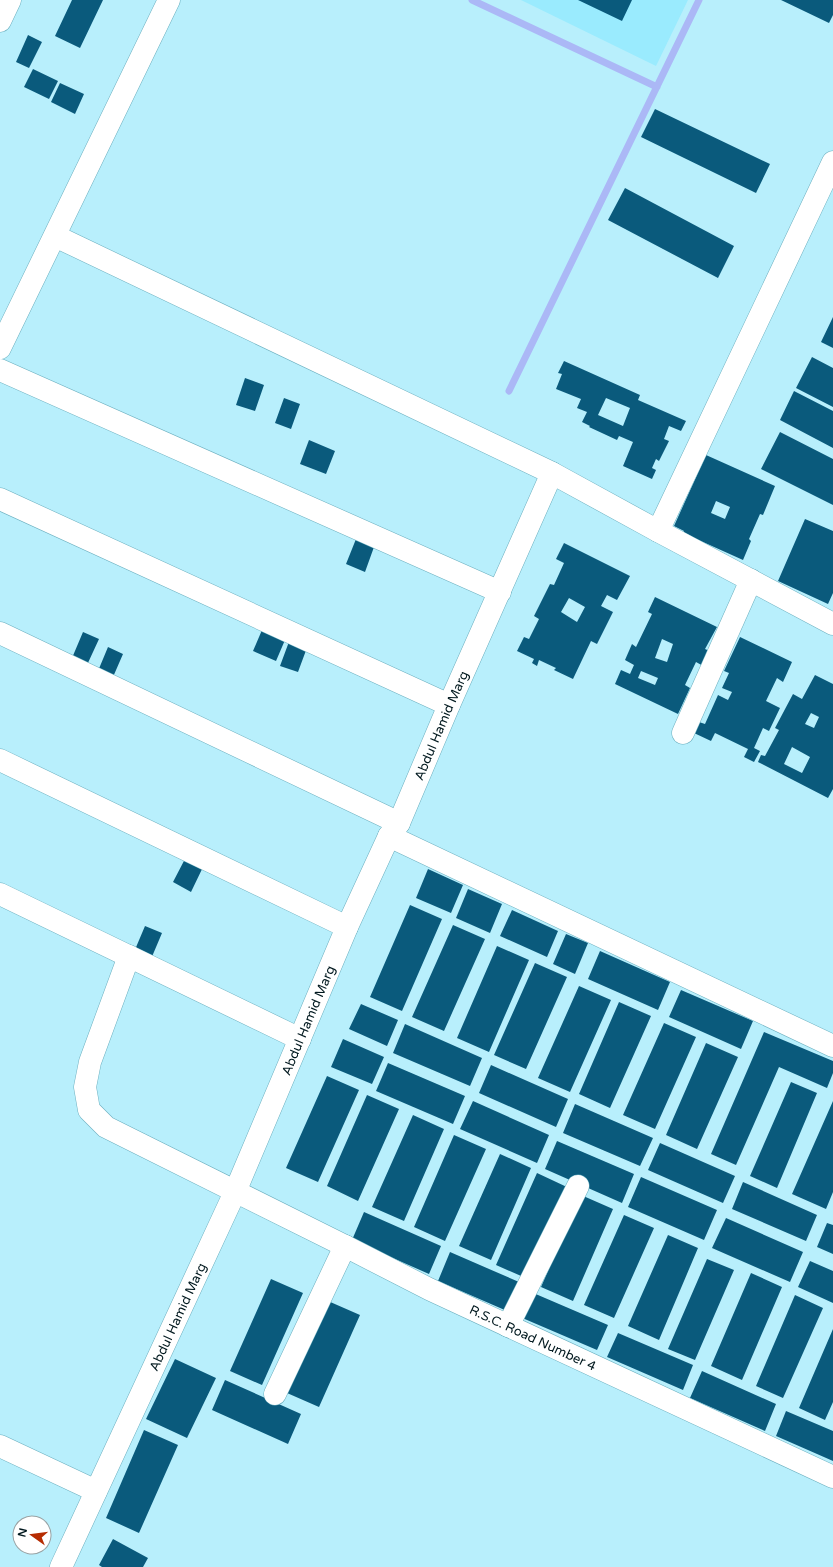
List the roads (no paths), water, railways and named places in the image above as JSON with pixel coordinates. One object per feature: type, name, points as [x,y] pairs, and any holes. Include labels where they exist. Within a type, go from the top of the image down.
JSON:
[{"type":"street","points":[[0,21],[10,0]]},
{"type":"street","points":[[0,348],[169,0]]},
{"type":"street","points":[[658,531],[832,168]]},
{"type":"street","points":[[55,236],[552,472],[658,531],[833,624]]},
{"type":"street","points":[[0,370],[500,592]]},
{"type":"street","name":"Abdul Hamid Marg","points":[[61,1567],[236,1192],[347,927],[394,830],[552,472]]},
{"type":"street","points":[[0,499],[450,705]]},
{"type":"street","points":[[682,733],[751,580]]},
{"type":"street","points":[[0,633],[394,830],[833,1046]]},
{"type":"street","points":[[0,760],[347,927]]},
{"type":"street","points":[[0,894],[300,1039]]},
{"type":"street","name":"R.S.C. Road Number 4","points":[[129,956],[90,1062],[85,1087],[89,1110],[106,1128],[429,1289],[833,1477]]},
{"type":"street","points":[[508,1326],[578,1186]]},
{"type":"street","points":[[275,1394],[345,1246]]},
{"type":"street","points":[[0,1446],[96,1491]]},
{"type":"waterway","points":[[472,0],[657,87]]},
{"type":"waterway","points":[[509,391],[699,0]]}]
